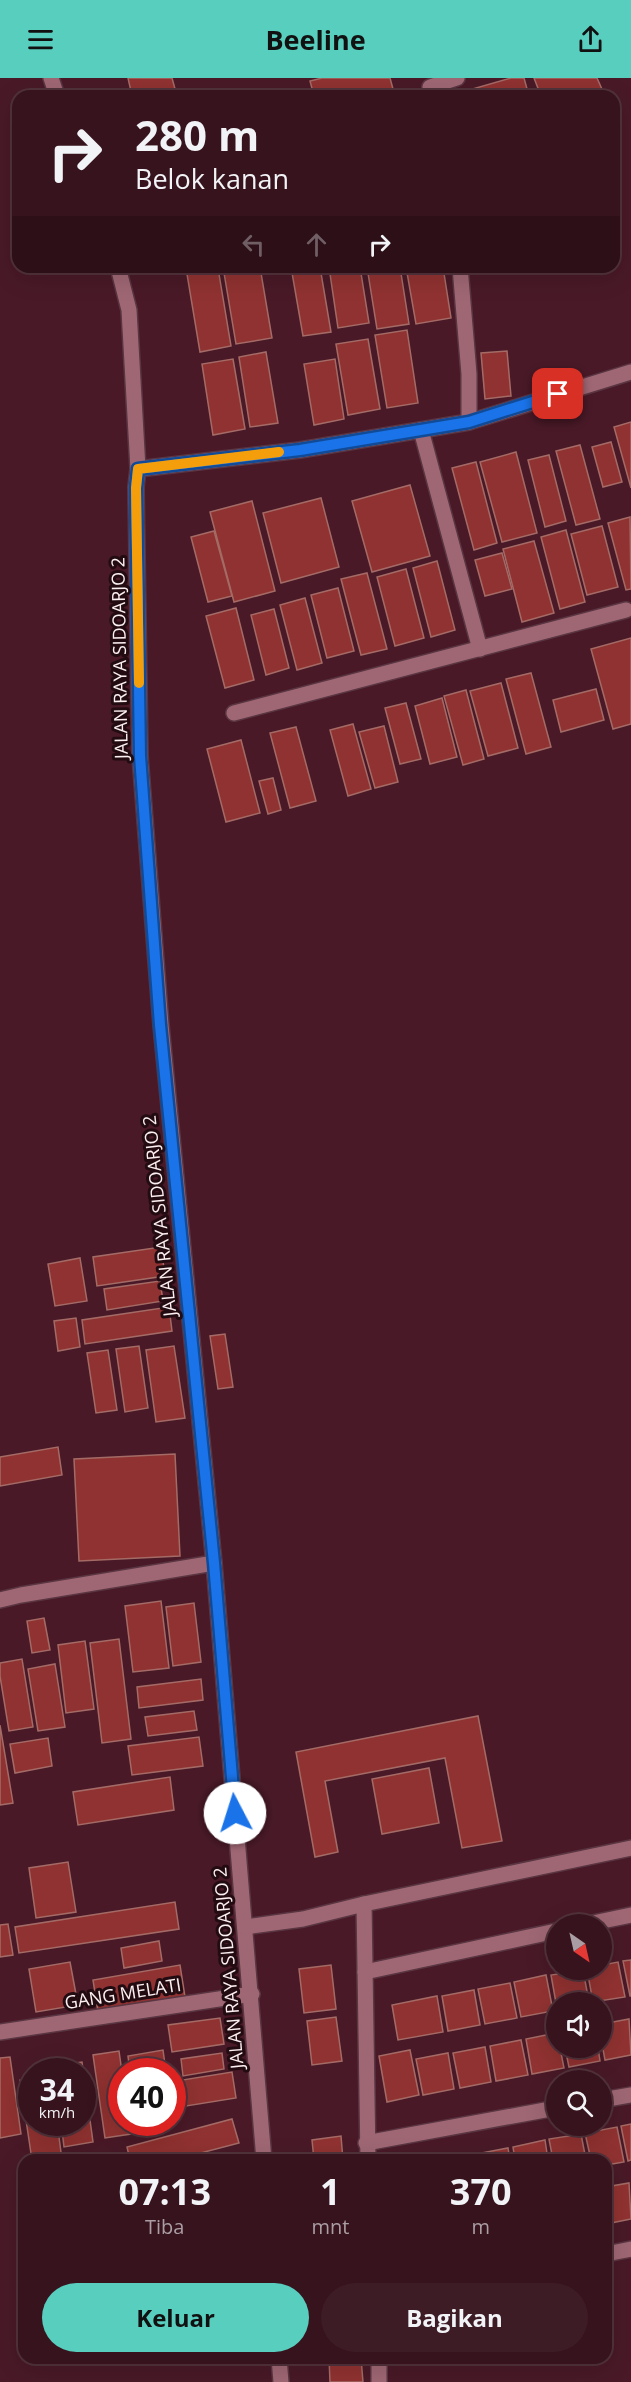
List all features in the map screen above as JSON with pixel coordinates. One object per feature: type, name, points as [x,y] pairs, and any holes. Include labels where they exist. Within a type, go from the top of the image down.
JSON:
[{"type":"street","points":[[430,87],[457,78]]},
{"type":"street","name":"JALAN RAYA SIDOARJO 2","points":[[120,273],[129,310],[138,469],[136,488],[140,756],[160,1025],[214,1563],[244,1927],[252,1994],[264,2154]]},
{"type":"street","points":[[461,273],[469,374],[469,422]]},
{"type":"street","points":[[138,469],[300,450],[469,422],[631,372]]},
{"type":"street","points":[[422,430],[480,649]]},
{"type":"street","points":[[234,712],[626,610]]},
{"type":"street","points":[[0,1600],[21,1594],[214,1563]]},
{"type":"street","points":[[244,1927],[303,1919],[631,1848]]},
{"type":"street","points":[[364,1904],[367,2154]]},
{"type":"street","points":[[612,1920],[631,1916]]},
{"type":"street","points":[[365,1972],[546,1933]]},
{"type":"street","name":"GANG MELATI","points":[[0,2032],[252,1994]]},
{"type":"street","points":[[612,2098],[631,2095]]},
{"type":"street","points":[[366,2143],[546,2110]]},
{"type":"street","points":[[612,2253],[631,2249]]},
{"type":"street","points":[[280,2364],[281,2382]]},
{"type":"street","points":[[379,2364],[379,2382]]},
{"type":"building","points":[[128,78],[172,78],[175,90],[131,90]]},
{"type":"building","points":[[322,78],[390,78],[393,89],[312,90],[310,81]]},
{"type":"building","points":[[511,78],[524,78],[527,90],[469,90]]},
{"type":"building","points":[[534,78],[597,78],[602,90],[539,90]]},
{"type":"building","points":[[219,273],[231,346],[200,352],[187,274]]},
{"type":"building","points":[[224,273],[261,273],[272,338],[236,344]]},
{"type":"building","points":[[292,273],[321,273],[331,332],[303,336]]},
{"type":"building","points":[[330,273],[361,273],[369,323],[338,328]]},
{"type":"building","points":[[368,273],[401,273],[409,324],[377,329]]},
{"type":"building","points":[[407,273],[444,273],[451,318],[416,324]]},
{"type":"building","points":[[407,330],[418,403],[387,408],[375,335]]},
{"type":"building","points":[[368,339],[380,409],[348,415],[336,344]]},
{"type":"building","points":[[507,351],[511,396],[485,399],[481,353]]},
{"type":"building","points":[[266,352],[278,423],[250,427],[239,357]]},
{"type":"building","points":[[233,359],[245,429],[213,435],[202,364]]},
{"type":"building","points":[[335,359],[344,419],[314,425],[304,364]]},
{"type":"building","points":[[631,422],[631,488],[614,427]]},
{"type":"building","points":[[611,442],[622,482],[603,487],[592,447]]},
{"type":"building","points":[[580,445],[600,519],[576,525],[556,451]]},
{"type":"building","points":[[516,452],[537,533],[502,542],[480,462]]},
{"type":"building","points":[[549,455],[566,521],[545,527],[528,460]]},
{"type":"building","points":[[476,462],[497,543],[474,550],[452,468]]},
{"type":"building","points":[[410,485],[430,556],[372,572],[352,501]]},
{"type":"building","points":[[321,498],[339,567],[281,583],[263,513]]},
{"type":"building","points":[[252,501],[275,591],[234,602],[210,512]]},
{"type":"building","points":[[630,517],[631,589],[626,590],[608,523]]},
{"type":"building","points":[[602,526],[618,587],[587,595],[571,534]]},
{"type":"building","points":[[566,530],[585,602],[560,609],[541,537]]},
{"type":"building","points":[[214,531],[232,596],[208,602],[191,537]]},
{"type":"building","points":[[534,541],[554,613],[522,622],[503,549]]},
{"type":"building","points":[[502,553],[512,589],[485,596],[475,560]]},
{"type":"building","points":[[437,561],[455,630],[431,637],[413,568]]},
{"type":"building","points":[[406,569],[424,638],[395,646],[377,577]]},
{"type":"building","points":[[367,573],[387,649],[361,655],[341,579]]},
{"type":"building","points":[[338,588],[354,651],[327,658],[311,595]]},
{"type":"building","points":[[305,598],[322,663],[297,670],[280,605]]},
{"type":"building","points":[[236,608],[254,680],[225,688],[206,616]]},
{"type":"building","points":[[274,609],[289,668],[266,675],[251,615]]},
{"type":"building","points":[[631,638],[631,724],[613,729],[591,649]]},
{"type":"building","points":[[531,673],[551,747],[526,754],[506,679]]},
{"type":"building","points":[[501,683],[518,748],[488,756],[470,691]]},
{"type":"building","points":[[596,689],[604,720],[561,732],[553,700]]},
{"type":"building","points":[[466,690],[484,759],[463,765],[444,696]]},
{"type":"building","points":[[442,698],[457,757],[430,764],[415,706]]},
{"type":"building","points":[[406,703],[421,759],[400,764],[385,708]]},
{"type":"building","points":[[353,724],[371,789],[348,796],[330,730]]},
{"type":"building","points":[[384,726],[398,782],[375,788],[359,732]]},
{"type":"building","points":[[296,727],[316,801],[290,808],[270,733]]},
{"type":"building","points":[[241,740],[260,813],[226,822],[207,749]]},
{"type":"building","points":[[273,778],[281,810],[268,814],[259,781]]},
{"type":"building","points":[[161,1247],[165,1276],[97,1286],[93,1257]]},
{"type":"building","points":[[80,1258],[87,1301],[55,1306],[48,1264]]},
{"type":"building","points":[[160,1281],[163,1301],[107,1310],[104,1289]]},
{"type":"building","points":[[169,1307],[172,1331],[85,1344],[82,1320]]},
{"type":"building","points":[[76,1318],[80,1347],[58,1351],[54,1321]]},
{"type":"building","points":[[225,1334],[233,1387],[218,1389],[210,1336]]},
{"type":"building","points":[[139,1346],[148,1408],[125,1412],[116,1349]]},
{"type":"building","points":[[174,1346],[185,1418],[156,1422],[146,1350]]},
{"type":"building","points":[[108,1350],[117,1410],[96,1413],[87,1353]]},
{"type":"building","points":[[58,1447],[62,1475],[0,1486],[0,1457]]},
{"type":"building","points":[[175,1454],[180,1556],[79,1561],[74,1459]]},
{"type":"building","points":[[161,1601],[169,1668],[133,1672],[125,1606]]},
{"type":"building","points":[[194,1603],[201,1662],[173,1666],[166,1607]]},
{"type":"building","points":[[44,1618],[50,1650],[32,1653],[27,1621]]},
{"type":"building","points":[[119,1639],[131,1739],[102,1743],[90,1643]]},
{"type":"building","points":[[85,1641],[94,1709],[66,1713],[58,1645]]},
{"type":"building","points":[[22,1659],[33,1727],[9,1731],[0,1663]]},
{"type":"building","points":[[55,1664],[65,1727],[38,1731],[28,1669]]},
{"type":"building","points":[[201,1679],[203,1700],[139,1708],[137,1687]]},
{"type":"building","points":[[194,1711],[197,1730],[148,1736],[145,1717]]},
{"type":"building","points":[[478,1716],[502,1841],[462,1848],[445,1758],[325,1781],[338,1852],[315,1857],[296,1752]]},
{"type":"building","points":[[0,1725],[13,1803],[0,1805]]},
{"type":"building","points":[[199,1737],[203,1766],[132,1775],[128,1746]]},
{"type":"building","points":[[48,1738],[52,1766],[15,1773],[10,1744]]},
{"type":"building","points":[[429,1768],[439,1823],[382,1834],[372,1779]]},
{"type":"building","points":[[170,1777],[174,1810],[78,1825],[73,1792]]},
{"type":"building","points":[[68,1862],[76,1912],[36,1918],[29,1868]]},
{"type":"building","points":[[175,1902],[179,1929],[19,1953],[15,1927]]},
{"type":"building","points":[[8,1924],[13,1955],[0,1957],[0,1925]]},
{"type":"building","points":[[159,1941],[162,1961],[124,1968],[121,1948]]},
{"type":"building","points":[[631,1960],[631,1996],[630,1996],[623,1961]]},
{"type":"building","points":[[70,1962],[78,2005],[36,2012],[29,1969]]},
{"type":"building","points":[[618,1962],[625,1997],[612,1999],[612,1992],[591,1992],[589,1980],[612,1980],[612,1963]]},
{"type":"building","points":[[180,1965],[185,1997],[98,2012],[93,1980]]},
{"type":"building","points":[[331,1965],[336,2009],[304,2013],[299,1969]]},
{"type":"building","points":[[546,1975],[549,1992],[546,1992],[546,2012],[521,2017],[514,1982]]},
{"type":"building","points":[[552,1980],[585,1980],[587,1992],[554,1992]]},
{"type":"building","points":[[510,1983],[517,2018],[485,2024],[478,1989]]},
{"type":"building","points":[[474,1990],[480,2025],[448,2031],[442,1996]]},
{"type":"building","points":[[437,1996],[443,2032],[398,2040],[392,2005]]},
{"type":"building","points":[[336,2017],[342,2061],[312,2065],[307,2021]]},
{"type":"building","points":[[220,2018],[224,2044],[172,2052],[168,2025]]},
{"type":"building","points":[[629,2019],[631,2055],[605,2060],[605,2058],[612,2058],[612,2022]]},
{"type":"building","points":[[546,2035],[546,2058],[562,2058],[564,2068],[532,2074],[526,2039]]},
{"type":"building","points":[[521,2040],[528,2075],[496,2081],[490,2046]]},
{"type":"building","points":[[485,2047],[491,2082],[460,2088],[453,2053]]},
{"type":"building","points":[[163,2050],[164,2058],[128,2058],[128,2056]]},
{"type":"building","points":[[410,2050],[419,2095],[387,2102],[379,2056]]},
{"type":"building","points":[[119,2051],[120,2058],[108,2058],[108,2136],[118,2136],[105,2138],[96,2076],[96,2058],[93,2058],[93,2055]]},
{"type":"building","points":[[222,2053],[224,2069],[186,2075],[186,2058]]},
{"type":"building","points":[[448,2053],[454,2089],[423,2095],[416,2059]]},
{"type":"building","points":[[10,2057],[18,2113],[18,2135],[0,2138],[0,2058]]},
{"type":"building","points":[[567,2058],[600,2058],[600,2061],[569,2067]]},
{"type":"building","points":[[232,2072],[236,2098],[186,2106],[186,2079]]},
{"type":"building","points":[[232,2119],[239,2143],[197,2154],[129,2154],[127,2147],[168,2136],[186,2136],[186,2131]]},
{"type":"building","points":[[631,2124],[631,2160],[628,2161],[621,2126]]},
{"type":"building","points":[[617,2127],[624,2162],[612,2164],[612,2154],[590,2154],[586,2136],[612,2136],[612,2128]]},
{"type":"building","points":[[28,2136],[59,2136],[61,2154],[31,2154]]},
{"type":"building","points":[[63,2136],[92,2136],[93,2142],[64,2147]]},
{"type":"building","points":[[341,2136],[342,2154],[313,2154],[312,2140]]},
{"type":"building","points":[[581,2136],[585,2154],[552,2154],[549,2139]]},
{"type":"building","points":[[545,2140],[547,2154],[514,2154],[513,2147]]},
{"type":"building","points":[[508,2148],[509,2154],[476,2154]]},
{"type":"building","points":[[629,2183],[631,2219],[612,2223],[612,2186]]},
{"type":"building","points":[[329,2364],[362,2364],[363,2382],[330,2382]]},
{"type":"slow traffic","points":[[139,683],[136,488],[138,469],[279,452]]},
{"type":"route","points":[[235,1813],[214,1563],[160,1025],[140,756],[136,488],[138,469],[300,450],[469,422],[558,394]]}]
